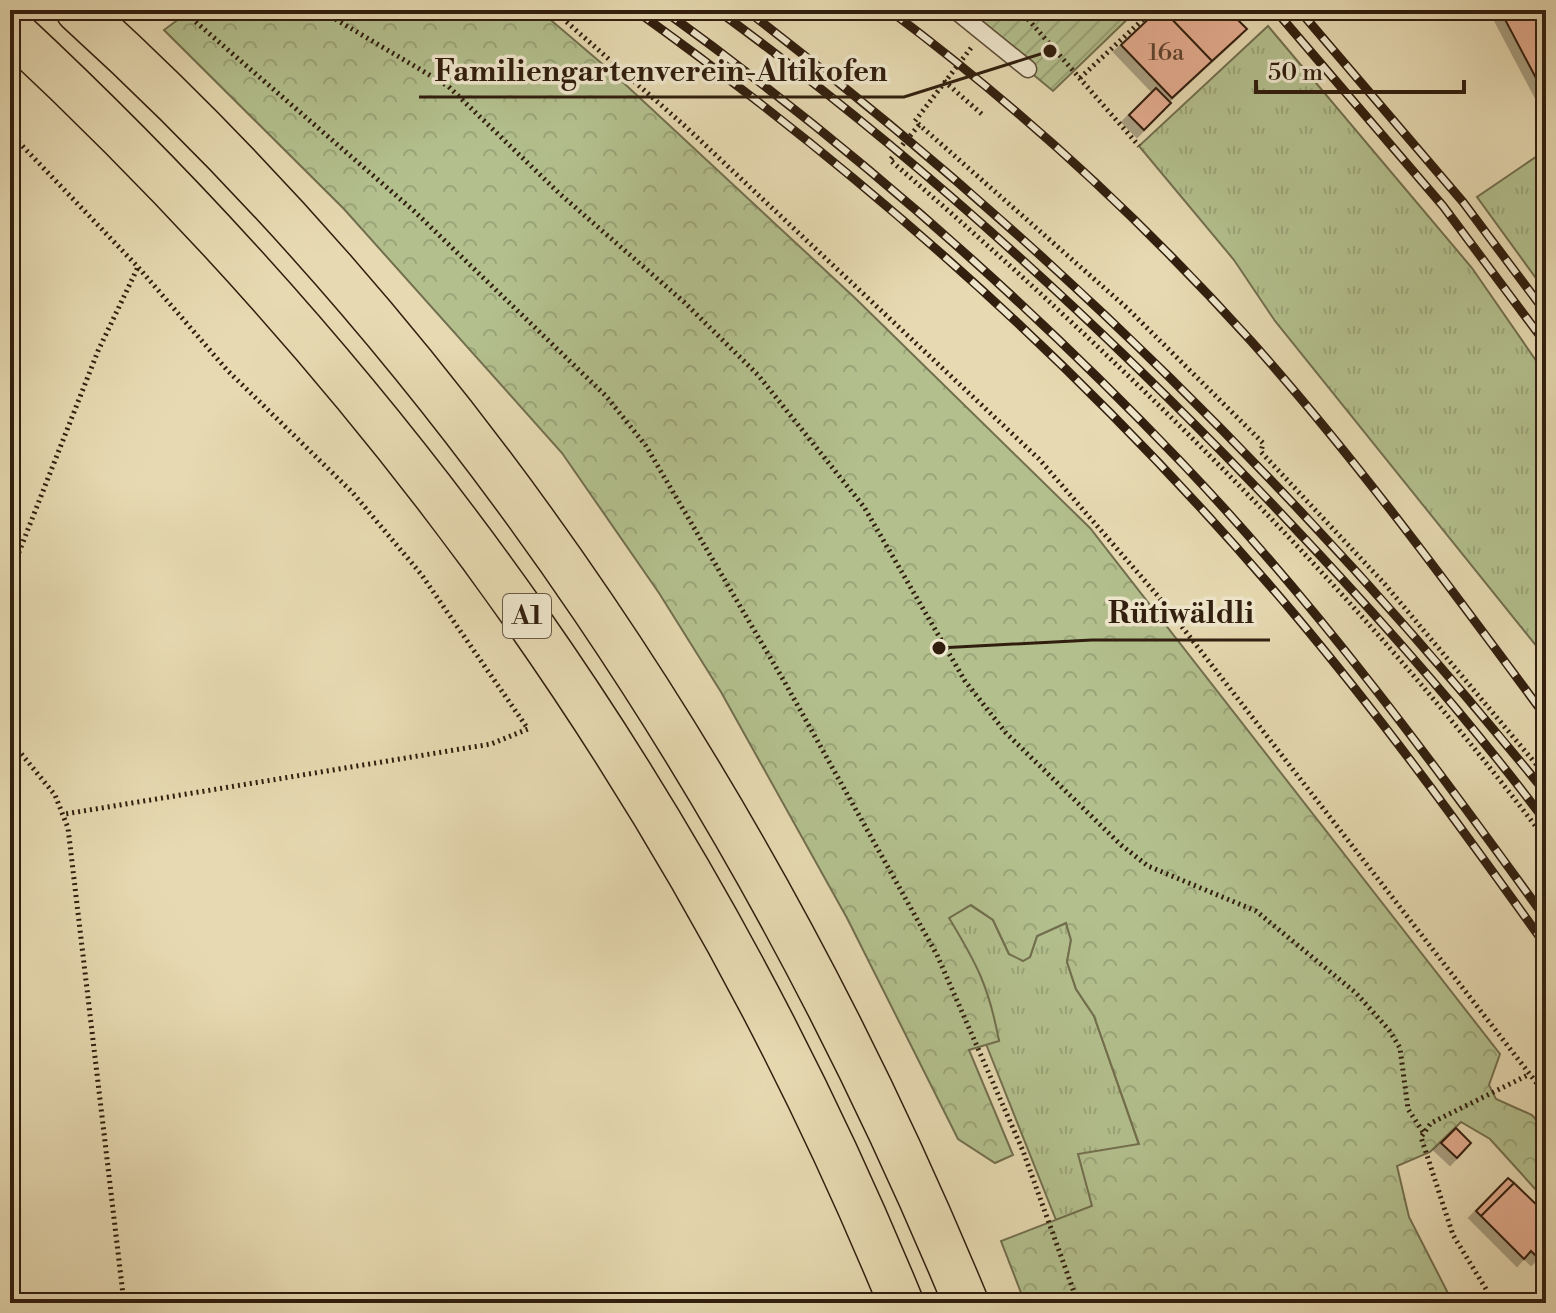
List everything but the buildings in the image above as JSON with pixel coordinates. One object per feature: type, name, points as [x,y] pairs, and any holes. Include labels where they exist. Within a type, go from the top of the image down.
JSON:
[{"type":"highway","name":"A1","points":[[78,10],[238,168],[335,275],[476,445],[596,611],[730,821],[804,953],[888,1122],[966,1303]]},
{"type":"highway","name":"A1","points":[[10,29],[146,159],[289,313],[392,435],[531,621],[644,794],[751,981],[819,1118],[901,1303]]},
{"type":"lane","points":[[955,10],[1028,69]]},
{"type":"path","points":[[182,10],[414,211],[606,396],[640,438],[791,694],[937,955],[1023,1151],[1078,1303]]},
{"type":"path","points":[[320,10],[448,86],[561,195],[684,302],[758,375],[864,507],[965,681],[1006,733],[1141,860],[1162,874],[1256,911],[1356,993],[1389,1030],[1400,1048],[1408,1109],[1423,1132],[1424,1156],[1440,1188],[1453,1235],[1486,1289]]},
{"type":"path","points":[[553,10],[686,127],[1039,459],[1158,596],[1546,1095]]},
{"type":"path","points":[[1020,10],[1139,146]]},
{"type":"path","points":[[1080,78],[1153,10]]},
{"type":"path","points":[[968,52],[915,121],[1127,308],[1263,443],[1261,452],[1400,602],[1546,776]]},
{"type":"path","points":[[944,81],[984,116]]},
{"type":"path","points":[[919,125],[890,160],[1095,342],[1286,534],[1422,686],[1546,840]]},
{"type":"path","points":[[10,133],[138,267],[227,370],[362,504],[448,612],[528,729],[482,746],[65,814]]},
{"type":"path","points":[[10,575],[98,351],[138,267]]},
{"type":"path","points":[[10,740],[50,788],[65,814],[124,1303]]},
{"type":"path","points":[[1423,1132],[1439,1119],[1530,1074]]},
{"type":"green space","points":[[191,10],[539,10],[613,73],[855,298],[1090,528],[1500,1054],[1489,1085],[1496,1099],[1532,1115],[1546,1131],[1546,1201],[1490,1139],[1461,1122],[1430,1152],[1397,1166],[1409,1217],[1453,1303],[1025,1303],[1001,1241],[1092,1206],[1078,1154],[1139,1144],[1094,1016],[1076,989],[1067,962],[1071,940],[1066,923],[1037,936],[1030,957],[1023,961],[1009,954],[993,920],[971,905],[949,918],[981,976],[999,1041],[969,1050],[1013,1155],[995,1163],[958,1139],[847,918],[721,692],[659,593],[562,453],[344,209],[164,30]]},
{"type":"green space","points":[[955,10],[1137,10],[1053,91]]},
{"type":"green space","points":[[1268,26],[1472,268],[1546,375],[1546,658],[1275,321],[1234,260],[1139,146]]},
{"type":"green space","points":[[1546,150],[1546,292],[1477,197]]},
{"type":"green space","points":[[970,905],[993,920],[1009,954],[1030,957],[1037,936],[1066,923],[1071,940],[1067,962],[1076,989],[1094,1016],[1139,1145],[1092,1206],[1056,1220],[986,1044],[999,1040],[949,918]]},
{"type":"railway","points":[[635,10],[814,146],[900,218],[984,292],[1145,448],[1221,530],[1328,655],[1424,778],[1546,946]]},
{"type":"railway","points":[[663,10],[801,114],[933,225],[1061,342],[1183,464],[1327,629],[1417,743],[1546,919]]},
{"type":"railway","points":[[717,10],[928,177],[1127,358],[1254,485],[1368,607],[1477,734],[1546,822]]},
{"type":"railway","points":[[746,10],[858,98],[965,189],[1170,378],[1362,578],[1546,793]]},
{"type":"railway","points":[[889,10],[938,47],[1078,166],[1123,208],[1251,341],[1366,479],[1546,717]]},
{"type":"railway","points":[[1275,10],[1443,206],[1546,344]]},
{"type":"railway","points":[[1299,10],[1463,202],[1546,313]]},
{"type":"place","name":"Familiengartenverein-Altikofen","points":[[1050,51]]},
{"type":"place","name":"Rütiwäldli","points":[[939,648]]}]
